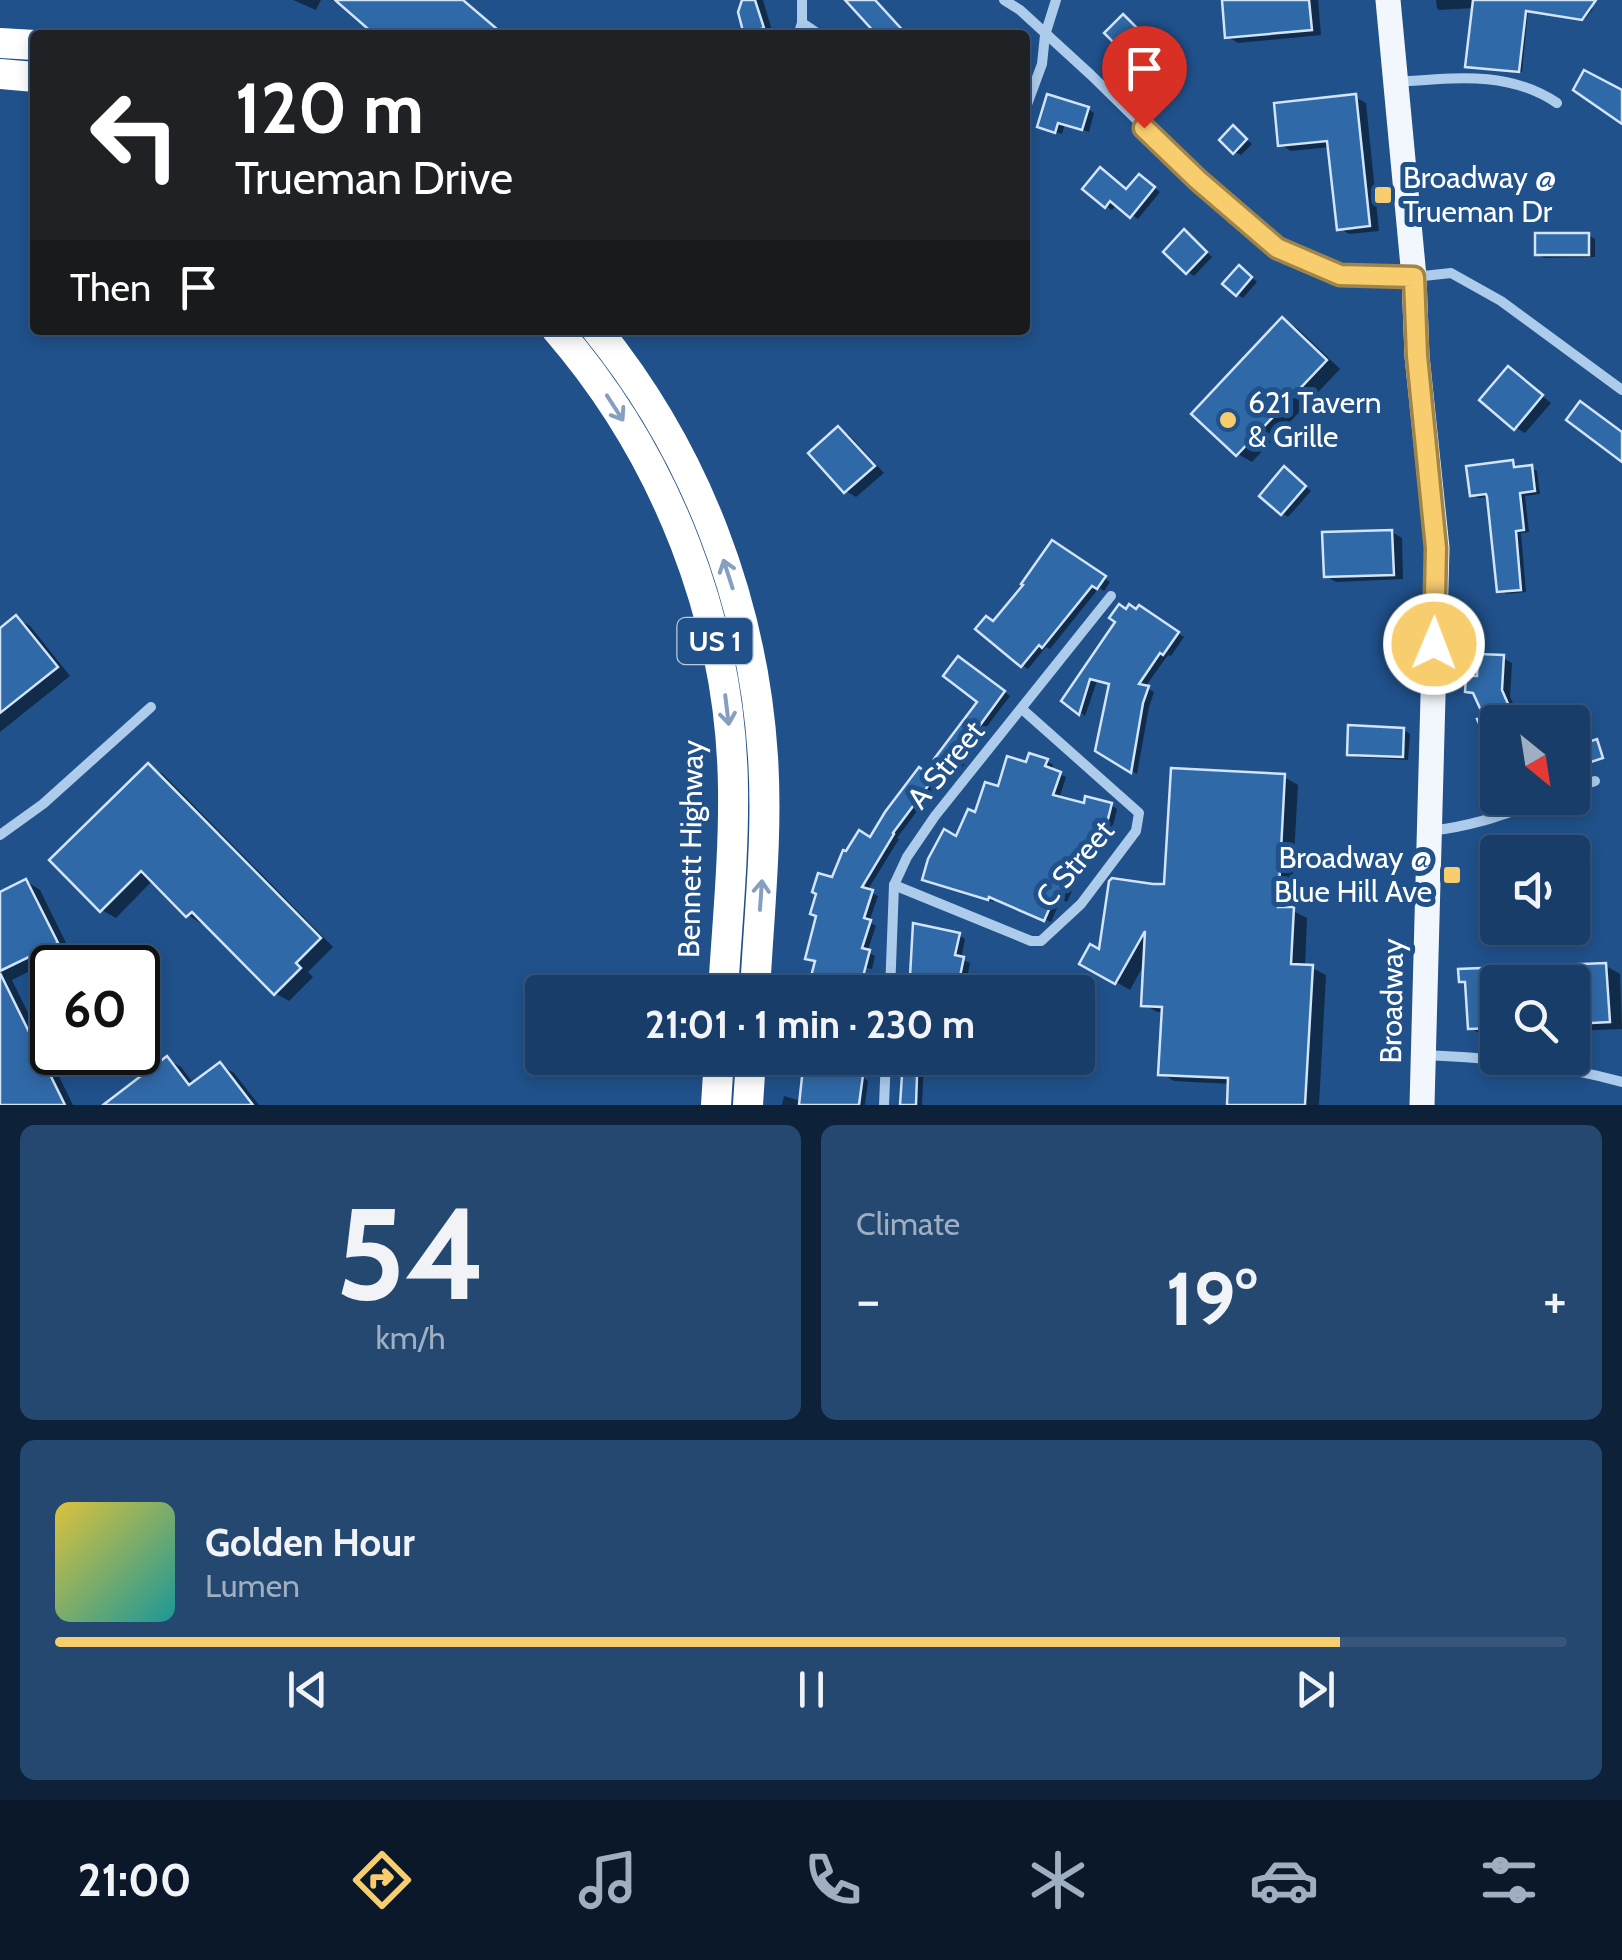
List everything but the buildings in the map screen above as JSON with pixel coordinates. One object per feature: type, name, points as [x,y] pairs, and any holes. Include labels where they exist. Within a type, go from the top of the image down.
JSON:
[{"type":"highway","points":[[0,42],[30,45]]},
{"type":"highway","points":[[0,74],[30,76]]},
{"type":"highway","name":"Bennett Highway","points":[[561,335],[612,403],[650,466],[682,534],[706,605],[728,714],[733,788],[723,975]]},
{"type":"highway","name":"US 1","points":[[601,335],[651,406],[688,472],[730,576],[748,648],[760,720],[764,795],[755,975]]},
{"type":"highway","points":[[716,1105],[717,1075]]},
{"type":"highway","points":[[748,1105],[749,1075]]},
{"type":"main road","name":"Broadway","points":[[1388,0],[1436,548],[1422,1105]]},
{"type":"street","points":[[800,30],[802,0]]},
{"type":"street","points":[[1004,0],[1020,10],[1198,180],[1277,248],[1340,275],[1414,277],[1451,273],[1501,301],[1622,390]]},
{"type":"street","points":[[1030,96],[1042,64],[1044,34],[1056,0]]},
{"type":"street","points":[[802,23],[812,30]]},
{"type":"street","points":[[1396,82],[1465,76],[1489,78],[1544,94],[1557,103]]},
{"type":"street","name":"A Street","points":[[891,975],[894,885],[907,857],[935,816],[1111,596]]},
{"type":"street","points":[[0,836],[43,804],[151,707]]},
{"type":"street","name":"C Street","points":[[894,885],[1031,941],[1041,941],[1080,904],[1136,832],[1138,813],[1022,710]]},
{"type":"street","points":[[1590,783],[1594,782]]},
{"type":"street","points":[[1429,831],[1464,827],[1502,815]]},
{"type":"street","points":[[1424,1055],[1532,1062],[1622,1082]]},
{"type":"street","points":[[884,1105],[885,1075]]},
{"type":"place","name":"Broadway @ Trueman Dr","points":[[1383,195]]},
{"type":"place","name":"621 Tavern & Grille","points":[[1228,420]]},
{"type":"place","name":"Broadway @ Blue Hill Ave","points":[[1452,875]]},
{"type":"route","points":[[1144,128],[1277,248],[1340,275],[1414,277],[1417,356],[1436,548],[1434,644]]}]
